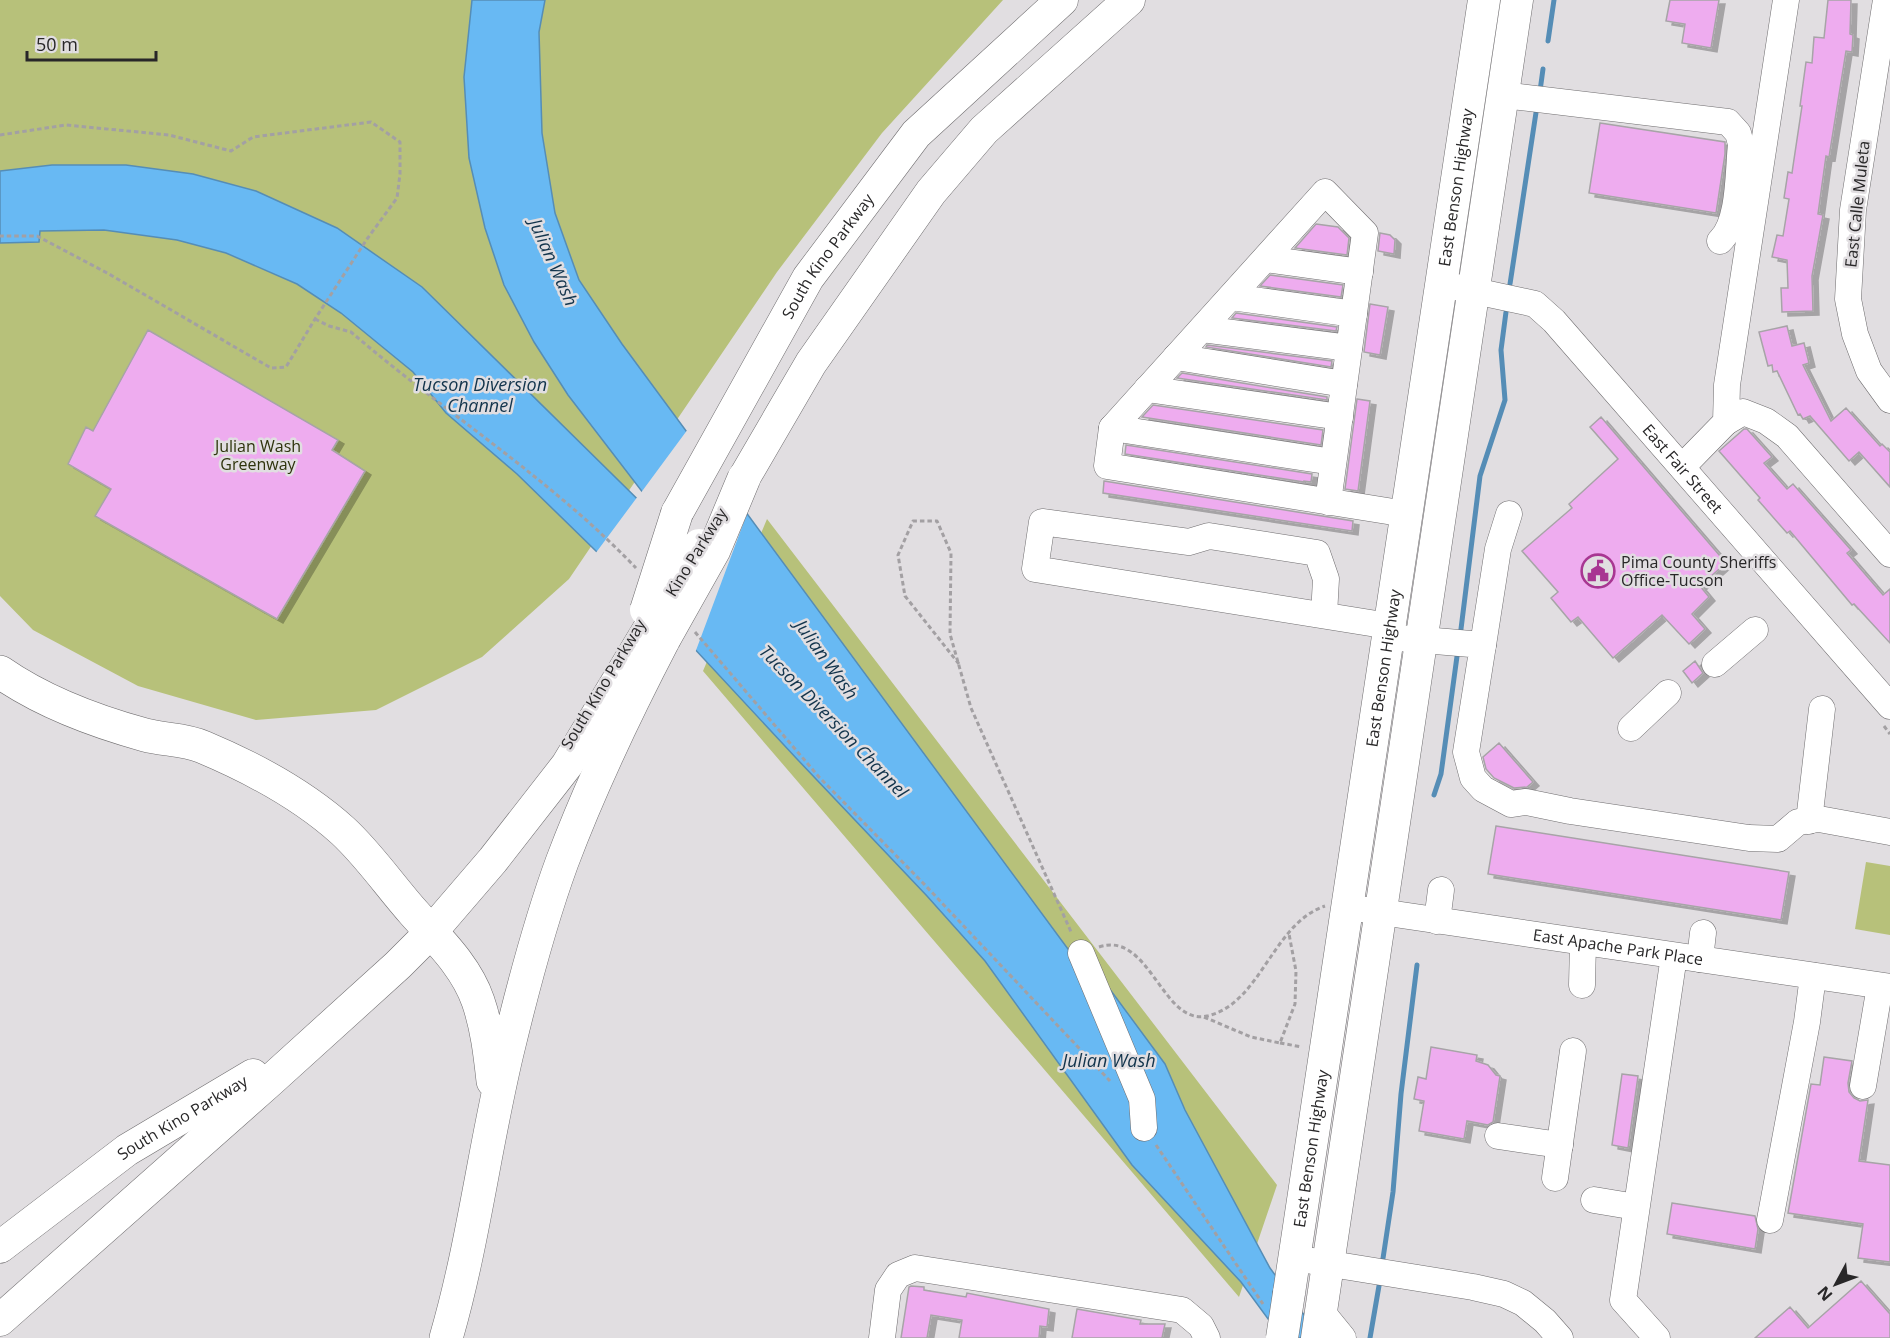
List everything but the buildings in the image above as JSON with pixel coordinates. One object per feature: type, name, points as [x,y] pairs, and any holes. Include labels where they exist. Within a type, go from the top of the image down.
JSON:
[{"type":"highway","points":[[446,1338],[466,1260],[508,1047],[533,951],[562,864],[662,628],[714,550],[744,478]]},
{"type":"highway","points":[[0,672],[31,691],[83,715],[148,735],[200,746],[251,769],[297,795],[343,832],[462,969],[477,1000],[489,1045],[496,1108]]},
{"type":"main road","name":"South Kino Parkway","points":[[7,1313],[398,965],[424,923],[520,809],[662,628],[677,513],[717,446],[808,278],[916,134],[1062,0]]},
{"type":"main road","points":[[744,478],[811,363],[931,192],[984,130],[1129,0]]},
{"type":"main road","name":"East Benson Highway","points":[[1280,1314],[1294,1258],[1484,0]]},
{"type":"main road","name":"East Benson Highway","points":[[1325,1330],[1328,1264],[1380,913],[1456,642],[1474,291],[1527,97],[1517,0]]},
{"type":"main road","name":"South Kino Parkway","points":[[6,1242],[127,1150],[249,1079],[424,923]]},
{"type":"street","points":[[1726,422],[1727,385],[1786,0]]},
{"type":"street","name":"East Calle Muleta","points":[[1886,0],[1853,210],[1848,299],[1855,334],[1869,371],[1890,400]]},
{"type":"street","points":[[1527,97],[1728,122],[1738,134],[1741,144],[1734,213],[1728,233],[1720,241]]},
{"type":"street","points":[[1328,502],[1365,233],[1325,192],[1112,428],[1107,466],[1328,502],[1406,514]]},
{"type":"street","points":[[1265,259],[1360,272]]},
{"type":"street","name":"East Fair Street","points":[[1441,284],[1534,304],[1548,315],[1886,694]]},
{"type":"street","points":[[1231,297],[1354,314]]},
{"type":"street","points":[[1202,329],[1349,348]]},
{"type":"street","points":[[1176,357],[1344,384]]},
{"type":"street","points":[[1147,389],[1340,417]]},
{"type":"street","points":[[1682,467],[1726,422],[1743,412],[1766,421],[1787,436],[1890,554]]},
{"type":"street","points":[[1112,428],[1333,462]]},
{"type":"street","points":[[1509,514],[1498,549],[1456,642],[1466,752],[1473,778],[1483,789],[1511,804],[1526,802],[1749,838],[1778,839],[1798,822],[1819,819],[1890,832]]},
{"type":"street","points":[[1324,615],[1326,579],[1317,553],[1209,536],[1189,542],[1042,522],[1035,569],[1324,615],[1388,631],[1456,642]]},
{"type":"street","points":[[1715,664],[1755,630]]},
{"type":"street","points":[[1630,728],[1668,693]]},
{"type":"street","points":[[1809,820],[1822,709]]},
{"type":"street","points":[[1437,921],[1441,890]]},
{"type":"street","name":"East Apache Park Place","points":[[1347,907],[1885,986]]},
{"type":"street","points":[[1700,959],[1702,933]]},
{"type":"street","points":[[1582,986],[1583,943]]},
{"type":"street","points":[[1081,953],[1142,1099],[1144,1128]]},
{"type":"street","points":[[1657,1338],[1623,1300],[1674,956]]},
{"type":"street","points":[[1770,1220],[1807,1022],[1813,976]]},
{"type":"street","points":[[1863,1086],[1885,986]]},
{"type":"street","points":[[1555,1178],[1573,1051]]},
{"type":"street","points":[[1498,1136],[1560,1145]]},
{"type":"street","points":[[1594,1200],[1636,1207]]},
{"type":"street","points":[[1294,1258],[1504,1294],[1523,1303],[1560,1338]]},
{"type":"street","points":[[882,1338],[888,1290],[898,1275],[915,1269],[1182,1310],[1201,1326],[1206,1338]]},
{"type":"path","points":[[0,135],[66,125],[169,135],[231,151],[253,137],[371,122],[400,142],[397,198],[315,319],[286,367],[271,368],[109,274],[37,236],[0,236]]},
{"type":"path","points":[[315,319],[329,326],[351,332],[514,461],[611,542],[641,573]]},
{"type":"path","points":[[958,664],[905,596],[898,555],[913,521],[937,521],[951,553],[950,634],[971,708],[1081,953],[1104,945],[1127,948],[1138,957],[1175,1003],[1189,1014],[1203,1017],[1251,1037],[1280,1043],[1295,1004],[1296,971],[1289,934]]},
{"type":"path","points":[[662,628],[819,777],[925,885],[1114,1086]]},
{"type":"path","points":[[1203,1017],[1218,1013],[1238,999],[1289,934],[1320,908],[1329,904],[1347,907]]},
{"type":"path","points":[[1144,1128],[1280,1314]]},
{"type":"green space","name":"Julian Wash Greenway","points":[[0,0],[1003,0],[882,133],[777,272],[569,579],[482,657],[376,710],[256,720],[138,686],[33,630],[0,596]]},
{"type":"green space","points":[[767,519],[1277,1185],[1239,1297],[703,671]]},
{"type":"green space","points":[[1866,862],[1890,866],[1890,935],[1855,929]]},
{"type":"water","points":[[472,0],[545,0],[539,32],[542,133],[555,213],[579,280],[622,344],[1079,964],[1092,965],[1165,1064],[1185,1110],[1270,1268],[1321,1338],[1282,1338],[1241,1282],[1132,1165],[985,961],[927,896],[678,631],[517,474],[446,413],[413,372],[341,313],[297,284],[226,253],[177,240],[104,230],[40,231],[39,242],[0,243],[0,171],[52,165],[126,165],[193,174],[256,191],[337,228],[422,287],[680,541],[568,395],[534,342],[504,285],[485,228],[469,158],[464,77]]},
{"type":"pier","points":[[688,429],[748,511],[695,653],[595,554],[638,496],[655,513],[640,494]]},
{"type":"waterway","points":[[1548,41],[1554,0]]},
{"type":"waterway","points":[[1540,91],[1543,69]]},
{"type":"waterway","points":[[1510,284],[1537,106]]},
{"type":"waterway","points":[[1460,637],[1480,476],[1505,400],[1501,350],[1506,312]]},
{"type":"waterway","points":[[1434,795],[1441,774],[1458,649]]},
{"type":"waterway","points":[[1382,1265],[1393,1192],[1401,1094],[1417,965]]},
{"type":"waterway","points":[[1370,1338],[1380,1280]]},
{"type":"place","name":"Pima County Sheriffs Office-Tucson","points":[[1598,571]]},
{"type":"water label","name":"Julian Wash","points":[[554,262]]},
{"type":"water label","name":"Tucson Diversion Channel","points":[[480,394]]},
{"type":"water label","name":"Julian Wash","points":[[827,659]]},
{"type":"water label","name":"Tucson Diversion Channel","points":[[834,721]]},
{"type":"water label","name":"Julian Wash","points":[[1109,1060]]}]
